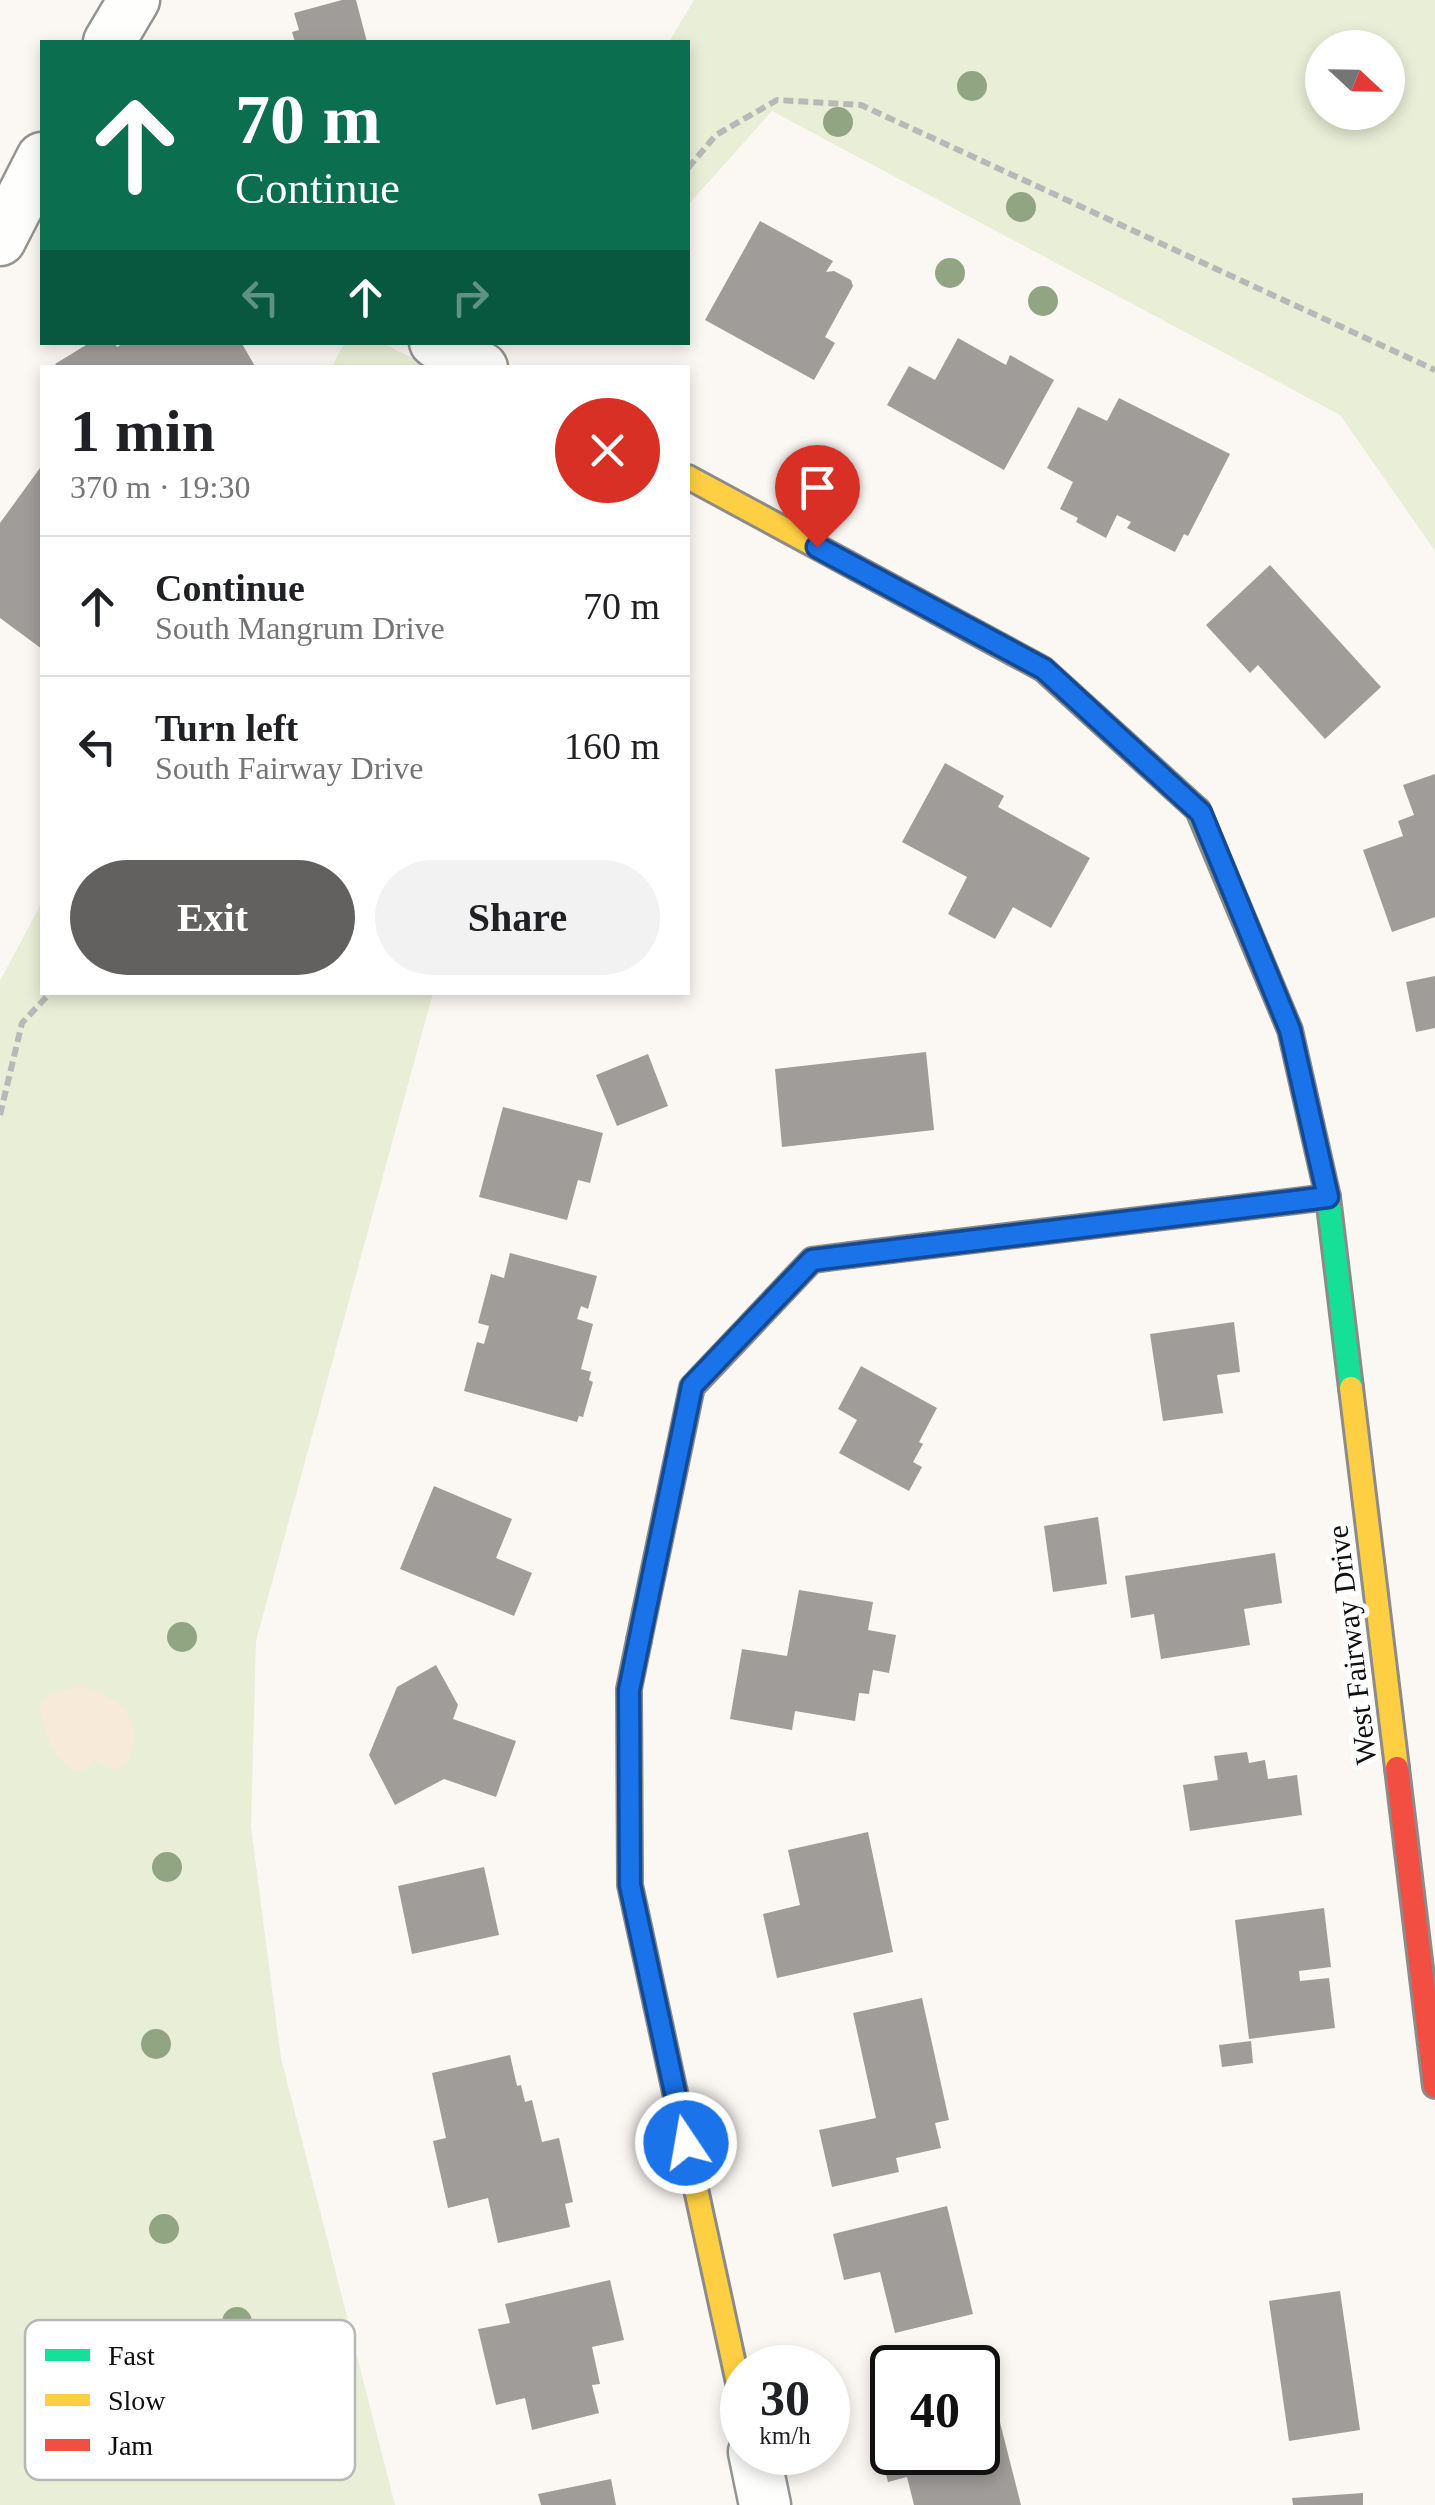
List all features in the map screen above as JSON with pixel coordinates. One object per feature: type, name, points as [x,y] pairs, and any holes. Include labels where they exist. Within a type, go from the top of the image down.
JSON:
[{"type":"street","points":[[111,40],[134,0]]},
{"type":"street","points":[[0,240],[40,162]]},
{"type":"street","points":[[441,345],[477,365]]},
{"type":"street","name":"West Fairway Drive","points":[[690,479],[1044,669],[1201,813],[1290,1030],[1328,1197],[1435,2086]]},
{"type":"street","points":[[730,2345],[630,1885],[629,1690],[692,1386],[812,1260],[1328,1197]]},
{"type":"street","points":[[759,2475],[765,2505]]},
{"type":"path","points":[[690,166],[716,135],[777,100],[861,105],[1435,370]]},
{"type":"path","points":[[0,1115],[22,1023],[48,995]]},
{"type":"green space","points":[[694,0],[1435,0],[1435,551],[1340,415],[772,111],[690,203],[690,40],[670,40]]},
{"type":"green space","points":[[343,345],[386,345],[427,365],[333,365]]},
{"type":"green space","points":[[40,906],[40,995],[432,995],[256,1641],[251,1827],[281,2058],[348,2320],[25,2320],[25,2480],[355,2480],[355,2348],[395,2505],[0,2505],[0,981]]},
{"type":"sand","points":[[80,1686],[113,1700],[128,1715],[134,1736],[132,1749],[119,1769],[108,1768],[93,1758],[86,1769],[75,1771],[60,1759],[50,1742],[40,1705],[49,1695]]},
{"type":"building","points":[[356,0],[366,40],[294,40],[292,32],[299,30],[294,13]]},
{"type":"building","points":[[760,221],[833,261],[826,272],[834,271],[851,280],[853,286],[825,337],[835,343],[814,380],[705,320]]},
{"type":"building","points":[[958,338],[1006,365],[1010,355],[1054,380],[1004,470],[887,405],[909,366],[935,380]]},
{"type":"building","points":[[86,345],[243,345],[254,365],[56,365]]},
{"type":"building","points":[[1119,398],[1230,454],[1188,536],[1184,534],[1175,552],[1127,528],[1131,522],[1117,515],[1106,538],[1060,509],[1073,482],[1047,468],[1078,407],[1107,421]]},
{"type":"building","points":[[40,468],[40,648],[0,618],[0,523]]},
{"type":"building","points":[[1270,565],[1381,687],[1325,739],[1258,665],[1250,673],[1206,625]]},
{"type":"building","points":[[945,763],[1004,796],[998,807],[1090,858],[1051,928],[1013,907],[995,939],[948,914],[967,877],[902,842]]},
{"type":"building","points":[[1435,774],[1435,917],[1392,932],[1363,850],[1403,836],[1398,821],[1414,815],[1403,785]]},
{"type":"building","points":[[1435,976],[1435,1028],[1416,1032],[1406,982]]},
{"type":"building","points":[[926,1052],[934,1130],[782,1147],[775,1069]]},
{"type":"building","points":[[648,1054],[668,1106],[617,1126],[596,1075]]},
{"type":"building","points":[[503,1107],[603,1133],[590,1183],[578,1180],[567,1220],[479,1197]]},
{"type":"building","points":[[510,1253],[597,1276],[588,1309],[581,1306],[577,1319],[593,1324],[581,1369],[591,1372],[589,1380],[593,1382],[583,1417],[579,1416],[577,1422],[464,1391],[477,1342],[484,1344],[489,1326],[478,1323],[491,1274],[504,1278]]},
{"type":"building","points":[[1234,1322],[1240,1372],[1217,1375],[1223,1413],[1163,1421],[1150,1334]]},
{"type":"building","points":[[861,1366],[937,1408],[919,1442],[923,1444],[913,1462],[922,1467],[909,1491],[839,1453],[857,1420],[838,1409]]},
{"type":"building","points":[[434,1486],[512,1519],[496,1558],[532,1573],[514,1616],[400,1569]]},
{"type":"building","points":[[1098,1517],[1107,1584],[1053,1592],[1044,1526]]},
{"type":"building","points":[[1275,1553],[1282,1603],[1244,1609],[1250,1645],[1161,1659],[1154,1614],[1131,1618],[1125,1576]]},
{"type":"building","points":[[799,1590],[873,1602],[868,1630],[896,1635],[889,1673],[873,1670],[869,1694],[859,1693],[855,1721],[795,1711],[792,1730],[730,1719],[742,1649],[787,1656]]},
{"type":"building","points":[[436,1665],[458,1705],[453,1719],[516,1741],[496,1797],[444,1779],[395,1805],[369,1755],[397,1687]]},
{"type":"building","points":[[1247,1752],[1249,1763],[1265,1760],[1268,1779],[1297,1775],[1302,1815],[1190,1831],[1183,1785],[1218,1780],[1214,1756]]},
{"type":"building","points":[[868,1832],[893,1952],[777,1978],[763,1914],[800,1905],[788,1850]]},
{"type":"building","points":[[484,1867],[499,1935],[412,1954],[398,1886]]},
{"type":"building","points":[[1324,1908],[1331,1967],[1299,1971],[1300,1981],[1329,1978],[1335,2028],[1249,2039],[1235,1920]]},
{"type":"building","points":[[922,1998],[949,2120],[935,2123],[941,2148],[896,2158],[899,2172],[832,2187],[819,2130],[876,2118],[853,2013]]},
{"type":"building","points":[[1251,2041],[1253,2063],[1222,2067],[1219,2045]]},
{"type":"building","points":[[510,2055],[517,2086],[521,2085],[525,2102],[532,2100],[542,2142],[559,2138],[573,2202],[565,2204],[570,2227],[498,2243],[488,2198],[448,2208],[433,2141],[446,2138],[432,2073]]},
{"type":"building","points":[[947,2206],[973,2314],[895,2333],[880,2272],[844,2280],[833,2234]]},
{"type":"building","points":[[610,2280],[624,2340],[592,2347],[600,2384],[592,2385],[599,2413],[532,2430],[525,2398],[496,2405],[478,2329],[510,2323],[505,2304]]},
{"type":"building","points":[[1340,2291],[1360,2430],[1289,2441],[1269,2301]]},
{"type":"building","points":[[1000,2422],[1021,2505],[914,2505],[907,2477],[888,2482],[886,2475],[1000,2475]]},
{"type":"building","points":[[611,2479],[616,2505],[541,2505],[538,2494]]},
{"type":"building","points":[[1363,2493],[1363,2505],[1293,2505],[1292,2498]]},
{"type":"traffic: fast","points":[[1198,810],[1290,1030],[1328,1197],[1351,1388]]},
{"type":"traffic: slow","points":[[690,478],[1043,669],[1198,810]]},
{"type":"traffic: slow","points":[[851,1255],[1328,1197]]},
{"type":"traffic: slow","points":[[1351,1388],[1397,1768]]},
{"type":"traffic: slow","points":[[639,1640],[629,1689],[630,1885],[730,2345]]},
{"type":"traffic: jam","points":[[639,1640],[692,1387],[812,1260],[851,1255]]},
{"type":"traffic: jam","points":[[1397,1768],[1435,2086]]},
{"type":"route","points":[[686,2143],[630,1885],[629,1690],[692,1386],[812,1260],[1328,1197],[1290,1030],[1201,813],[1044,669],[817,547]]}]
